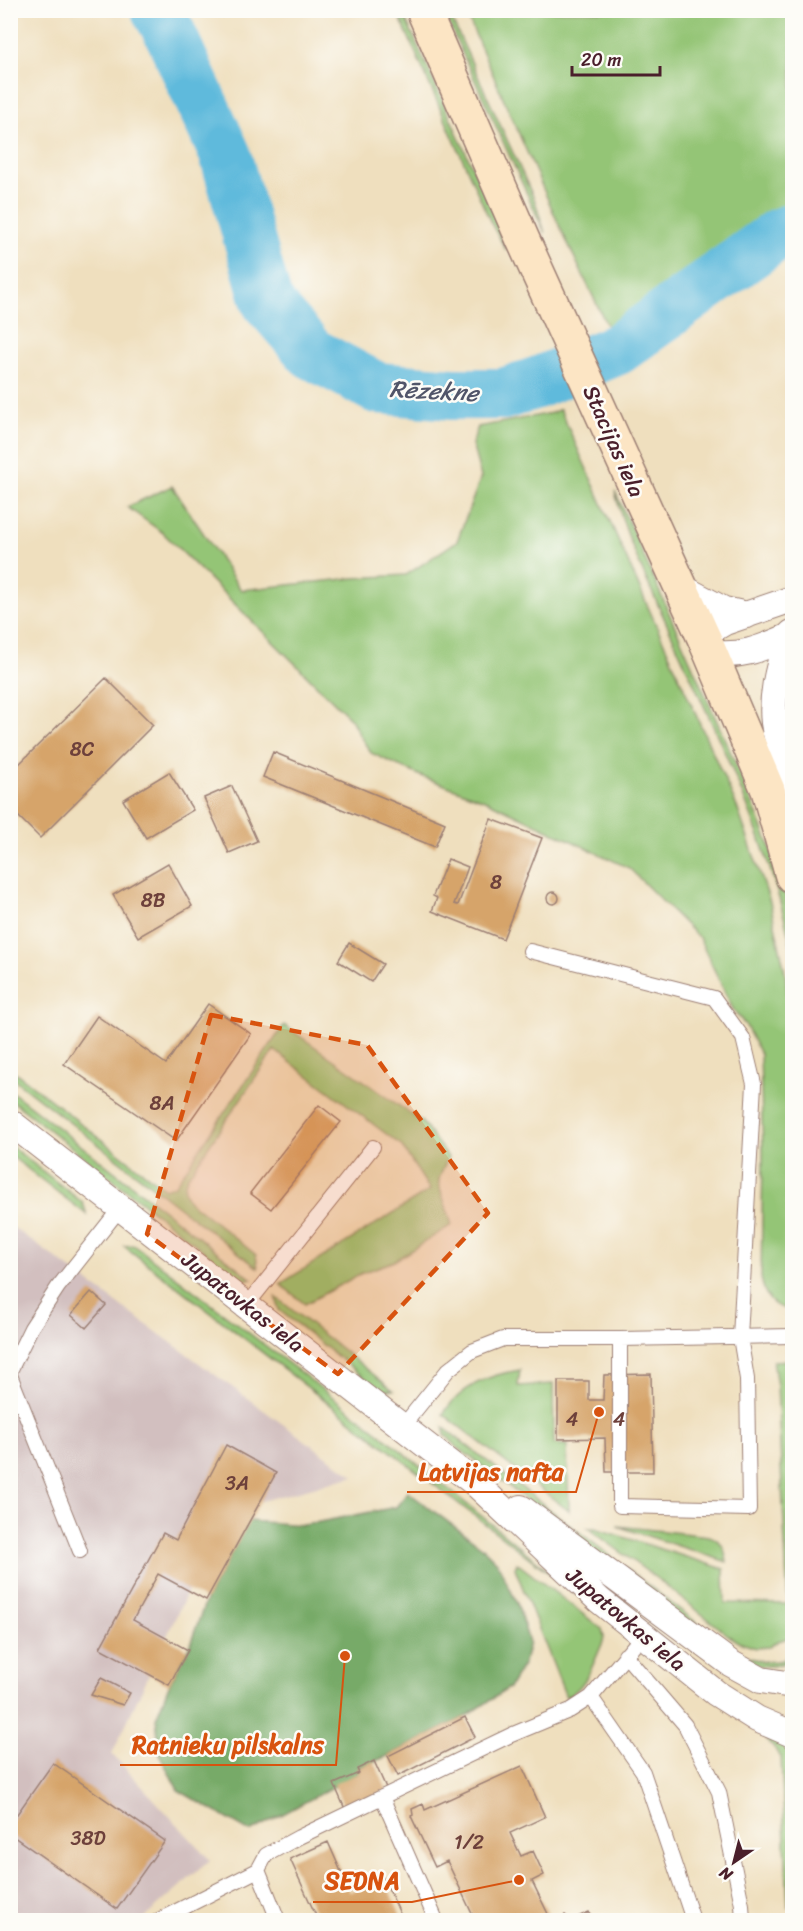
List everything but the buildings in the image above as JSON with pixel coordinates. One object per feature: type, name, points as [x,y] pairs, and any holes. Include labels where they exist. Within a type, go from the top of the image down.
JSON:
[{"type":"main road","name":"Stacijas iela","points":[[423,10],[523,240],[707,646],[768,790],[792,876]]},
{"type":"street","points":[[681,587],[724,610],[747,615]]},
{"type":"street","points":[[790,635],[747,653],[734,655],[707,646],[712,629],[792,598]]},
{"type":"street","points":[[790,635],[778,666],[775,731],[792,781]]},
{"type":"street","name":"Jupatovkas iela","points":[[10,1122],[476,1484],[599,1600],[716,1694],[757,1719],[792,1734]]},
{"type":"street","name":"Jupatovkas iela","points":[[476,1484],[503,1495],[730,1663],[761,1680],[792,1685]]},
{"type":"street","points":[[643,1635],[649,1627],[661,1629],[731,1674],[761,1680]]},
{"type":"lane","points":[[530,951],[714,998],[742,1038],[754,1084],[740,1337],[747,1379],[748,1509],[620,1506],[620,1339]]},
{"type":"lane","points":[[247,1305],[373,1147]]},
{"type":"lane","points":[[80,1551],[10,1373],[31,1328],[58,1287],[121,1207]]},
{"type":"lane","points":[[403,1426],[448,1370],[472,1351],[502,1339],[792,1336]]},
{"type":"lane","points":[[159,1920],[258,1870],[266,1855],[382,1797],[571,1710],[591,1697],[643,1635]]},
{"type":"lane","points":[[624,1655],[685,1725],[719,1792],[743,1920]]},
{"type":"lane","points":[[591,1697],[643,1772],[693,1920]]},
{"type":"lane","points":[[382,1797],[436,1920]]},
{"type":"lane","points":[[258,1870],[278,1920]]},
{"type":"highlighted area","points":[[211,1015],[367,1045],[488,1213],[338,1374],[147,1234]]},
{"type":"shaded area","points":[[10,1225],[354,1476],[225,1511],[112,1754],[210,1860],[142,1920],[11,1920]]},
{"type":"green space","points":[[397,11],[402,11],[499,226],[506,250],[491,223]]},
{"type":"green space","points":[[443,11],[448,11],[535,201],[545,233]]},
{"type":"green space","points":[[465,11],[792,11],[792,230],[618,349],[559,225]]},
{"type":"green space","points":[[560,409],[737,807],[770,902],[785,972],[792,1033],[792,1310],[779,1307],[770,1300],[761,1278],[763,1153],[760,1054],[746,1026],[733,1009],[699,938],[629,868],[487,801],[421,776],[371,753],[351,719],[163,533],[127,507],[172,486],[241,590],[406,575],[457,541],[481,477],[472,444],[478,427],[552,413]]},
{"type":"green space","points":[[615,491],[769,844],[792,925],[792,951],[770,868],[756,828],[639,562],[625,527]]},
{"type":"green space","points":[[284,1025],[421,1121],[448,1157],[439,1179],[439,1186],[452,1225],[394,1261],[362,1273],[305,1304],[280,1284],[430,1190],[401,1145],[274,1050],[187,1178],[185,1187],[189,1201],[256,1255],[258,1268],[11,1077],[11,1069],[165,1189],[175,1185]]},
{"type":"green space","points":[[11,1091],[252,1279],[241,1280],[11,1100]]},
{"type":"green space","points":[[11,1146],[83,1203],[87,1215],[11,1156]]},
{"type":"green space","points":[[134,1245],[377,1431],[597,1610],[124,1246]]},
{"type":"green space","points":[[276,1297],[393,1390],[380,1390],[279,1310]]},
{"type":"green space","points":[[792,1360],[792,1637],[778,1641],[769,1647],[755,1648],[738,1642],[728,1635],[588,1528],[595,1528],[724,1569],[725,1603],[788,1604],[777,1386],[773,1361]]},
{"type":"green space","points":[[520,1370],[518,1386],[553,1384],[554,1444],[567,1445],[569,1511],[443,1414],[458,1396],[476,1383]]},
{"type":"green space","points":[[443,1427],[731,1649],[762,1661],[779,1661],[792,1653],[792,1659],[769,1666],[759,1665],[739,1657],[709,1638],[457,1447],[445,1434]]},
{"type":"green space","points":[[408,1492],[482,1547],[497,1562],[517,1603],[529,1642],[524,1663],[509,1688],[465,1717],[388,1756],[357,1768],[359,1773],[250,1832],[178,1790],[160,1756],[156,1718],[169,1685],[188,1650],[206,1600],[249,1521],[304,1525],[396,1507]]},
{"type":"green space","points":[[617,1526],[709,1536],[722,1546],[727,1562]]},
{"type":"green space","points":[[517,1563],[602,1629],[603,1642],[585,1681],[566,1697],[515,1568]]},
{"type":"green space","points":[[763,1735],[792,1752],[792,1899],[788,1906],[781,1757]]},
{"type":"waterway","name":"Rēzekne","points":[[157,10],[170,33],[225,154],[267,302],[311,353],[377,388],[453,394],[503,394],[539,382],[618,349],[778,234],[792,229]]},
{"type":"place","name":"Latvijas nafta","points":[[599,1412]]},
{"type":"place","name":"Ratnieku pilskalns","points":[[345,1656]]},
{"type":"place","name":"SEDNA","points":[[519,1880]]}]
